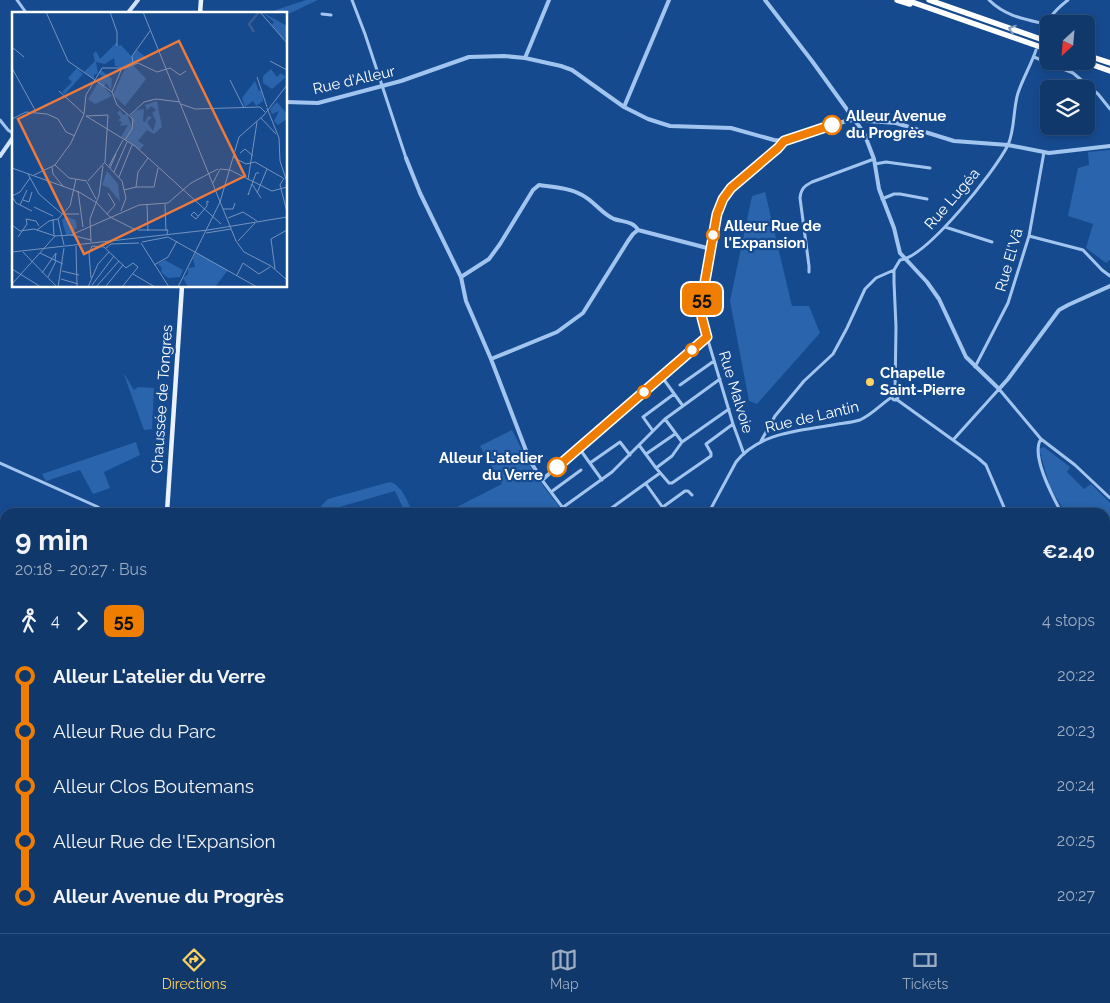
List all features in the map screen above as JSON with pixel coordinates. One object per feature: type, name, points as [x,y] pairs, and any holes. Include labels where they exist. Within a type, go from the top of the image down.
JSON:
[{"type":"highway","points":[[897,0],[956,18]]},
{"type":"highway","points":[[906,0],[1040,47]]},
{"type":"highway","points":[[929,0],[1040,39]]},
{"type":"highway","points":[[1095,58],[1110,63]]},
{"type":"highway","points":[[1095,66],[1110,71]]},
{"type":"main road","points":[[129,12],[138,0]]},
{"type":"main road","points":[[0,156],[12,138]]},
{"type":"main road","name":"Chaussée de Tongres","points":[[167,508],[182,288]]},
{"type":"street","points":[[17,0],[26,12]]},
{"type":"street","points":[[352,0],[406,158],[420,193],[461,277],[466,301],[491,359],[530,462],[562,508],[612,472],[665,419],[720,379]]},
{"type":"street","points":[[525,58],[549,0]]},
{"type":"street","points":[[624,107],[669,0]]},
{"type":"street","points":[[990,0],[998,8],[1011,15],[1040,23]]},
{"type":"street","points":[[1052,15],[1068,0]]},
{"type":"street","points":[[766,1],[864,133],[874,161],[882,199],[894,228],[900,253],[927,282],[939,299],[966,357],[998,389],[1041,439],[1075,465],[1110,498]]},
{"type":"street","points":[[322,14],[331,15]]},
{"type":"street","points":[[1008,146],[1018,93],[1036,50]]},
{"type":"street","name":"Rue d'Alleur","points":[[288,102],[318,102],[401,81],[469,57],[504,56],[525,58],[572,70],[624,107],[648,119],[670,126],[731,128],[784,141]]},
{"type":"street","points":[[1034,57],[1073,73],[1098,94],[1110,108]]},
{"type":"street","points":[[0,120],[12,133]]},
{"type":"street","points":[[542,480],[707,337],[702,318],[701,304],[717,214],[723,199],[741,179],[784,141],[854,120],[896,123],[954,141],[1008,146],[1044,152],[1056,153],[1110,146]]},
{"type":"street","name":"Rue Lugéa","points":[[894,270],[900,260],[906,260],[924,246],[973,196],[1008,146]]},
{"type":"street","name":"Rue El'Vâ","points":[[975,367],[1008,302],[1029,236],[1044,152]]},
{"type":"street","points":[[809,272],[810,266],[800,198],[801,191],[805,185],[874,161],[930,168]]},
{"type":"street","points":[[461,277],[489,258],[502,241],[533,190],[539,185],[582,194],[604,213],[630,223],[636,226],[638,230],[711,249]]},
{"type":"street","points":[[882,199],[894,194],[927,199]]},
{"type":"street","points":[[945,226],[992,242]]},
{"type":"street","points":[[491,359],[557,332],[583,313],[628,241],[638,230]]},
{"type":"street","points":[[1029,236],[1083,250],[1110,276]]},
{"type":"street","points":[[761,441],[775,416],[807,378],[832,354],[847,328],[864,289],[876,278],[894,270],[895,394],[898,396],[896,400]]},
{"type":"street","points":[[953,440],[1014,371],[1059,310],[1068,304],[1110,286]]},
{"type":"street","name":"Rue Malvoie","points":[[707,337],[744,454]]},
{"type":"street","points":[[680,385],[714,360]]},
{"type":"street","points":[[662,377],[682,406]]},
{"type":"street","points":[[652,431],[643,417],[674,394]]},
{"type":"street","name":"Rue de Lantin","points":[[711,508],[736,462],[761,441],[776,436],[859,420],[876,411],[895,394]]},
{"type":"street","points":[[892,397],[978,458],[986,466],[1004,508]]},
{"type":"street","points":[[656,468],[672,456],[682,442],[729,409]]},
{"type":"street","points":[[665,419],[682,442]]},
{"type":"street","points":[[639,445],[660,473],[671,484],[710,456],[711,453],[706,444],[733,424]]},
{"type":"street","points":[[646,454],[676,434]]},
{"type":"street","points":[[1041,439],[1038,448],[1043,472],[1049,491],[1058,508]]},
{"type":"street","points":[[590,462],[620,442],[630,455]]},
{"type":"street","points":[[579,448],[602,480]]},
{"type":"street","points":[[0,463],[99,508]]},
{"type":"street","points":[[551,492],[581,470]]},
{"type":"street","points":[[613,507],[660,473]]},
{"type":"street","points":[[646,484],[662,508],[685,491],[692,495]]},
{"type":"shaded area","points":[[306,0],[318,0],[288,14],[288,12],[270,12]]},
{"type":"shaded area","points":[[1110,150],[1110,260],[1106,263],[1086,248],[1093,224],[1068,216],[1078,168],[1089,165],[1088,152]]},
{"type":"shaded area","points":[[765,192],[792,306],[809,306],[820,333],[757,404],[749,401],[730,301],[752,196]]},
{"type":"shaded area","points":[[123,372],[134,390],[138,387],[154,388],[152,429],[144,430]]},
{"type":"shaded area","points":[[512,430],[533,472],[560,508],[455,508],[502,484],[480,446]]},
{"type":"shaded area","points":[[136,442],[140,455],[104,472],[110,488],[93,494],[80,470],[46,481],[42,474]]},
{"type":"shaded area","points":[[1044,447],[1070,467],[1067,472],[1084,489],[1091,484],[1110,503],[1110,508],[1063,508],[1050,487],[1039,449]]},
{"type":"shaded area","points":[[390,482],[398,487],[411,508],[403,508],[395,491],[336,508],[321,508],[328,499]]},
{"type":"bus line","name":"55","points":[[557,467],[707,337],[702,318],[702,296],[717,214],[723,199],[731,188],[784,141],[832,125]]},
{"type":"place","name":"Alleur Avenue du Progrès","points":[[832,125]]},
{"type":"place","name":"Alleur Rue de l'Expansion","points":[[713,235]]},
{"type":"place","name":"Chapelle Saint-Pierre","points":[[870,382]]},
{"type":"place","name":"Alleur L'atelier du Verre","points":[[557,467]]}]
